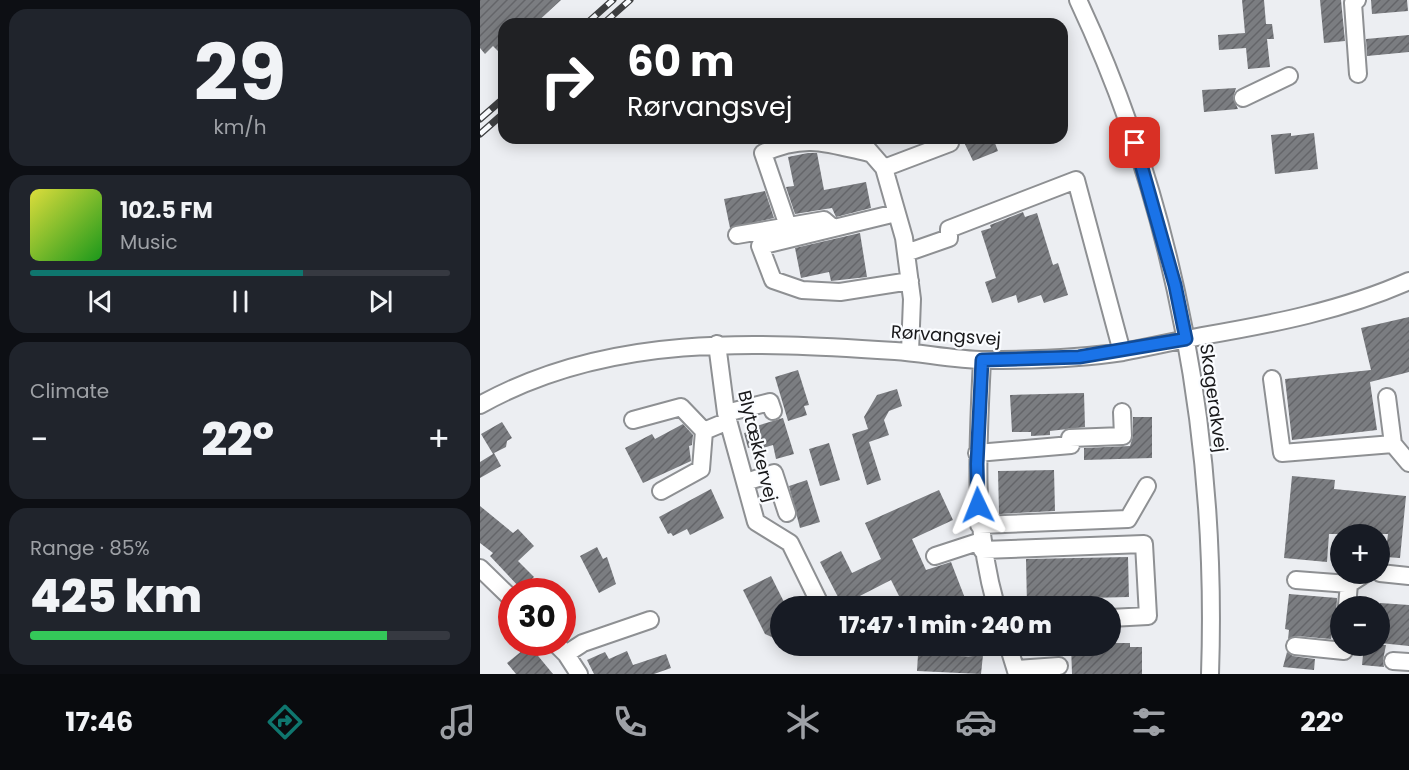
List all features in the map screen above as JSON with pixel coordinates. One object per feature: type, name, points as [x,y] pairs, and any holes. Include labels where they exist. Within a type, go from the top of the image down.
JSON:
[{"type":"street","name":"Skagerakvej","points":[[1078,0],[1097,40],[1128,121],[1175,285],[1186,339],[1207,504],[1212,604],[1210,674]]},
{"type":"street","points":[[1357,0],[1353,3],[1358,74]]},
{"type":"street","points":[[1244,98],[1289,76]]},
{"type":"street","points":[[788,144],[763,153],[788,226]]},
{"type":"street","points":[[831,144],[869,153]]},
{"type":"street","points":[[862,144],[884,168],[897,213],[910,281],[910,352]]},
{"type":"street","points":[[869,153],[874,144]]},
{"type":"street","points":[[884,168],[951,144]]},
{"type":"street","points":[[906,253],[949,238],[949,229],[1076,180],[1122,352]]},
{"type":"street","points":[[897,213],[760,246],[773,280],[802,290],[840,292],[910,281]]},
{"type":"street","points":[[737,235],[824,220],[833,229]]},
{"type":"street","name":"Rørvangsvej","points":[[480,405],[529,383],[589,363],[646,351],[717,344],[774,343],[910,352],[982,360],[1079,357],[1122,352],[1260,327],[1357,301],[1409,281]]},
{"type":"street","name":"Blytækkervej","points":[[717,344],[727,417],[756,522],[790,543],[816,596]]},
{"type":"street","points":[[982,360],[977,453],[981,539],[994,596]]},
{"type":"street","points":[[1272,379],[1282,453],[1393,444]]},
{"type":"street","points":[[1387,397],[1393,444],[1409,463]]},
{"type":"street","points":[[704,431],[727,417],[770,402],[773,411]]},
{"type":"street","points":[[633,420],[681,407],[704,431],[701,469],[661,490]]},
{"type":"street","points":[[977,453],[1071,445],[1070,438],[1123,436],[1122,412]]},
{"type":"street","points":[[746,482],[774,473],[787,513]]},
{"type":"street","points":[[935,555],[981,539],[1128,519],[1147,486]]},
{"type":"street","points":[[981,539],[1144,544],[1148,616],[1121,617]]},
{"type":"street","points":[[480,568],[498,585]]},
{"type":"street","points":[[1390,574],[1409,576]]},
{"type":"street","points":[[1296,579],[1330,582]]},
{"type":"street","points":[[1348,596],[1349,584]]},
{"type":"street","points":[[576,645],[650,620]]},
{"type":"street","points":[[1294,646],[1330,650]]},
{"type":"street","points":[[566,656],[579,674]]},
{"type":"street","points":[[1012,656],[1017,671],[1059,666]]},
{"type":"building","points":[[480,0],[561,0],[542,18],[498,18],[498,51],[493,46],[485,54],[480,48]]},
{"type":"building","points":[[1242,0],[1264,0],[1266,24],[1272,24],[1274,39],[1267,39],[1270,67],[1248,69],[1246,48],[1219,50],[1218,35],[1245,33]]},
{"type":"building","points":[[1320,0],[1341,0],[1345,41],[1324,43]]},
{"type":"building","points":[[1371,0],[1407,0],[1408,11],[1372,14]]},
{"type":"building","points":[[1409,35],[1409,52],[1367,56],[1366,39]]},
{"type":"building","points":[[1236,88],[1233,98],[1238,109],[1204,112],[1202,90]]},
{"type":"building","points":[[1291,133],[1291,136],[1314,133],[1318,169],[1275,174],[1271,135]]},
{"type":"building","points":[[965,144],[995,144],[998,151],[973,161]]},
{"type":"building","points":[[817,153],[824,190],[866,182],[871,208],[836,217],[832,208],[795,214],[786,187],[794,186],[788,157]]},
{"type":"building","points":[[765,191],[774,218],[730,228],[724,199]]},
{"type":"building","points":[[1023,212],[1025,217],[1037,213],[1053,265],[1058,263],[1068,295],[1044,303],[1041,295],[1018,303],[1016,295],[992,303],[985,282],[996,278],[981,231]]},
{"type":"building","points":[[860,233],[867,277],[831,281],[829,272],[801,278],[795,248]]},
{"type":"building","points":[[1409,317],[1409,372],[1370,382],[1377,430],[1292,440],[1285,379],[1371,370],[1361,328]]},
{"type":"building","points":[[798,370],[809,405],[804,406],[807,415],[788,421],[775,377]]},
{"type":"building","points":[[897,389],[902,406],[889,411],[884,420],[889,435],[869,442],[881,480],[867,485],[852,434],[868,429],[864,417],[877,395]]},
{"type":"building","points":[[1084,393],[1085,427],[1050,431],[1050,435],[1031,436],[1031,432],[1012,432],[1010,395]]},
{"type":"building","points":[[1133,417],[1152,417],[1152,458],[1084,460],[1084,448],[1130,446],[1133,436]]},
{"type":"building","points":[[783,418],[794,454],[776,459],[773,445],[759,449],[758,445],[748,448],[744,433],[754,431],[753,427]]},
{"type":"building","points":[[502,422],[512,438],[507,441],[506,447],[494,453],[501,466],[480,478],[480,462],[493,454],[481,434]]},
{"type":"building","points":[[683,424],[693,435],[692,445],[689,446],[691,461],[643,483],[625,448],[652,434],[655,439]]},
{"type":"building","points":[[829,443],[840,480],[820,486],[809,449]]},
{"type":"building","points":[[1054,470],[1055,511],[999,514],[998,471]]},
{"type":"building","points":[[1292,476],[1335,480],[1334,489],[1406,496],[1400,558],[1390,557],[1390,524],[1330,524],[1327,562],[1284,558]]},
{"type":"building","points":[[807,480],[820,522],[800,528],[789,486]]},
{"type":"building","points":[[711,489],[724,518],[690,535],[687,529],[673,536],[671,533],[668,534],[659,517]]},
{"type":"building","points":[[939,490],[953,520],[912,539],[926,570],[951,562],[964,596],[899,596],[891,580],[860,596],[837,596],[820,562],[841,551],[852,573],[881,559],[865,523]]},
{"type":"building","points":[[480,506],[513,533],[518,529],[534,546],[518,561],[534,577],[511,578],[490,556],[493,553],[480,543]]},
{"type":"building","points":[[597,547],[603,559],[607,557],[616,584],[599,593],[580,556]]},
{"type":"building","points":[[1128,557],[1129,597],[1027,596],[1026,559]]},
{"type":"building","points":[[771,576],[781,596],[770,596],[770,636],[765,634],[743,590]]},
{"type":"building","points":[[1289,594],[1330,597],[1330,639],[1296,636],[1288,639],[1289,630],[1285,629]]},
{"type":"building","points":[[1390,604],[1409,605],[1409,646],[1390,644]]},
{"type":"building","points":[[1121,643],[1130,643],[1130,647],[1142,647],[1142,674],[1072,674],[1071,656],[1121,656]]},
{"type":"building","points":[[627,651],[633,665],[666,654],[671,668],[654,674],[594,674],[587,660],[605,652],[609,659]]},
{"type":"building","points":[[1287,652],[1293,656],[1315,659],[1314,670],[1283,667]]},
{"type":"building","points":[[516,656],[538,656],[553,674],[516,674],[507,663]]},
{"type":"building","points":[[918,656],[983,656],[981,674],[917,671]]},
{"type":"building","points":[[1363,656],[1384,656],[1384,667],[1362,665]]},
{"type":"railway","points":[[593,18],[613,0]]},
{"type":"railway","points":[[610,18],[630,0]]},
{"type":"railway","points":[[480,119],[498,103]]},
{"type":"railway","points":[[480,134],[498,118]]},
{"type":"route","points":[[978,505],[977,464],[982,360],[1079,357],[1122,352],[1186,339],[1175,285],[1135,143]]}]
